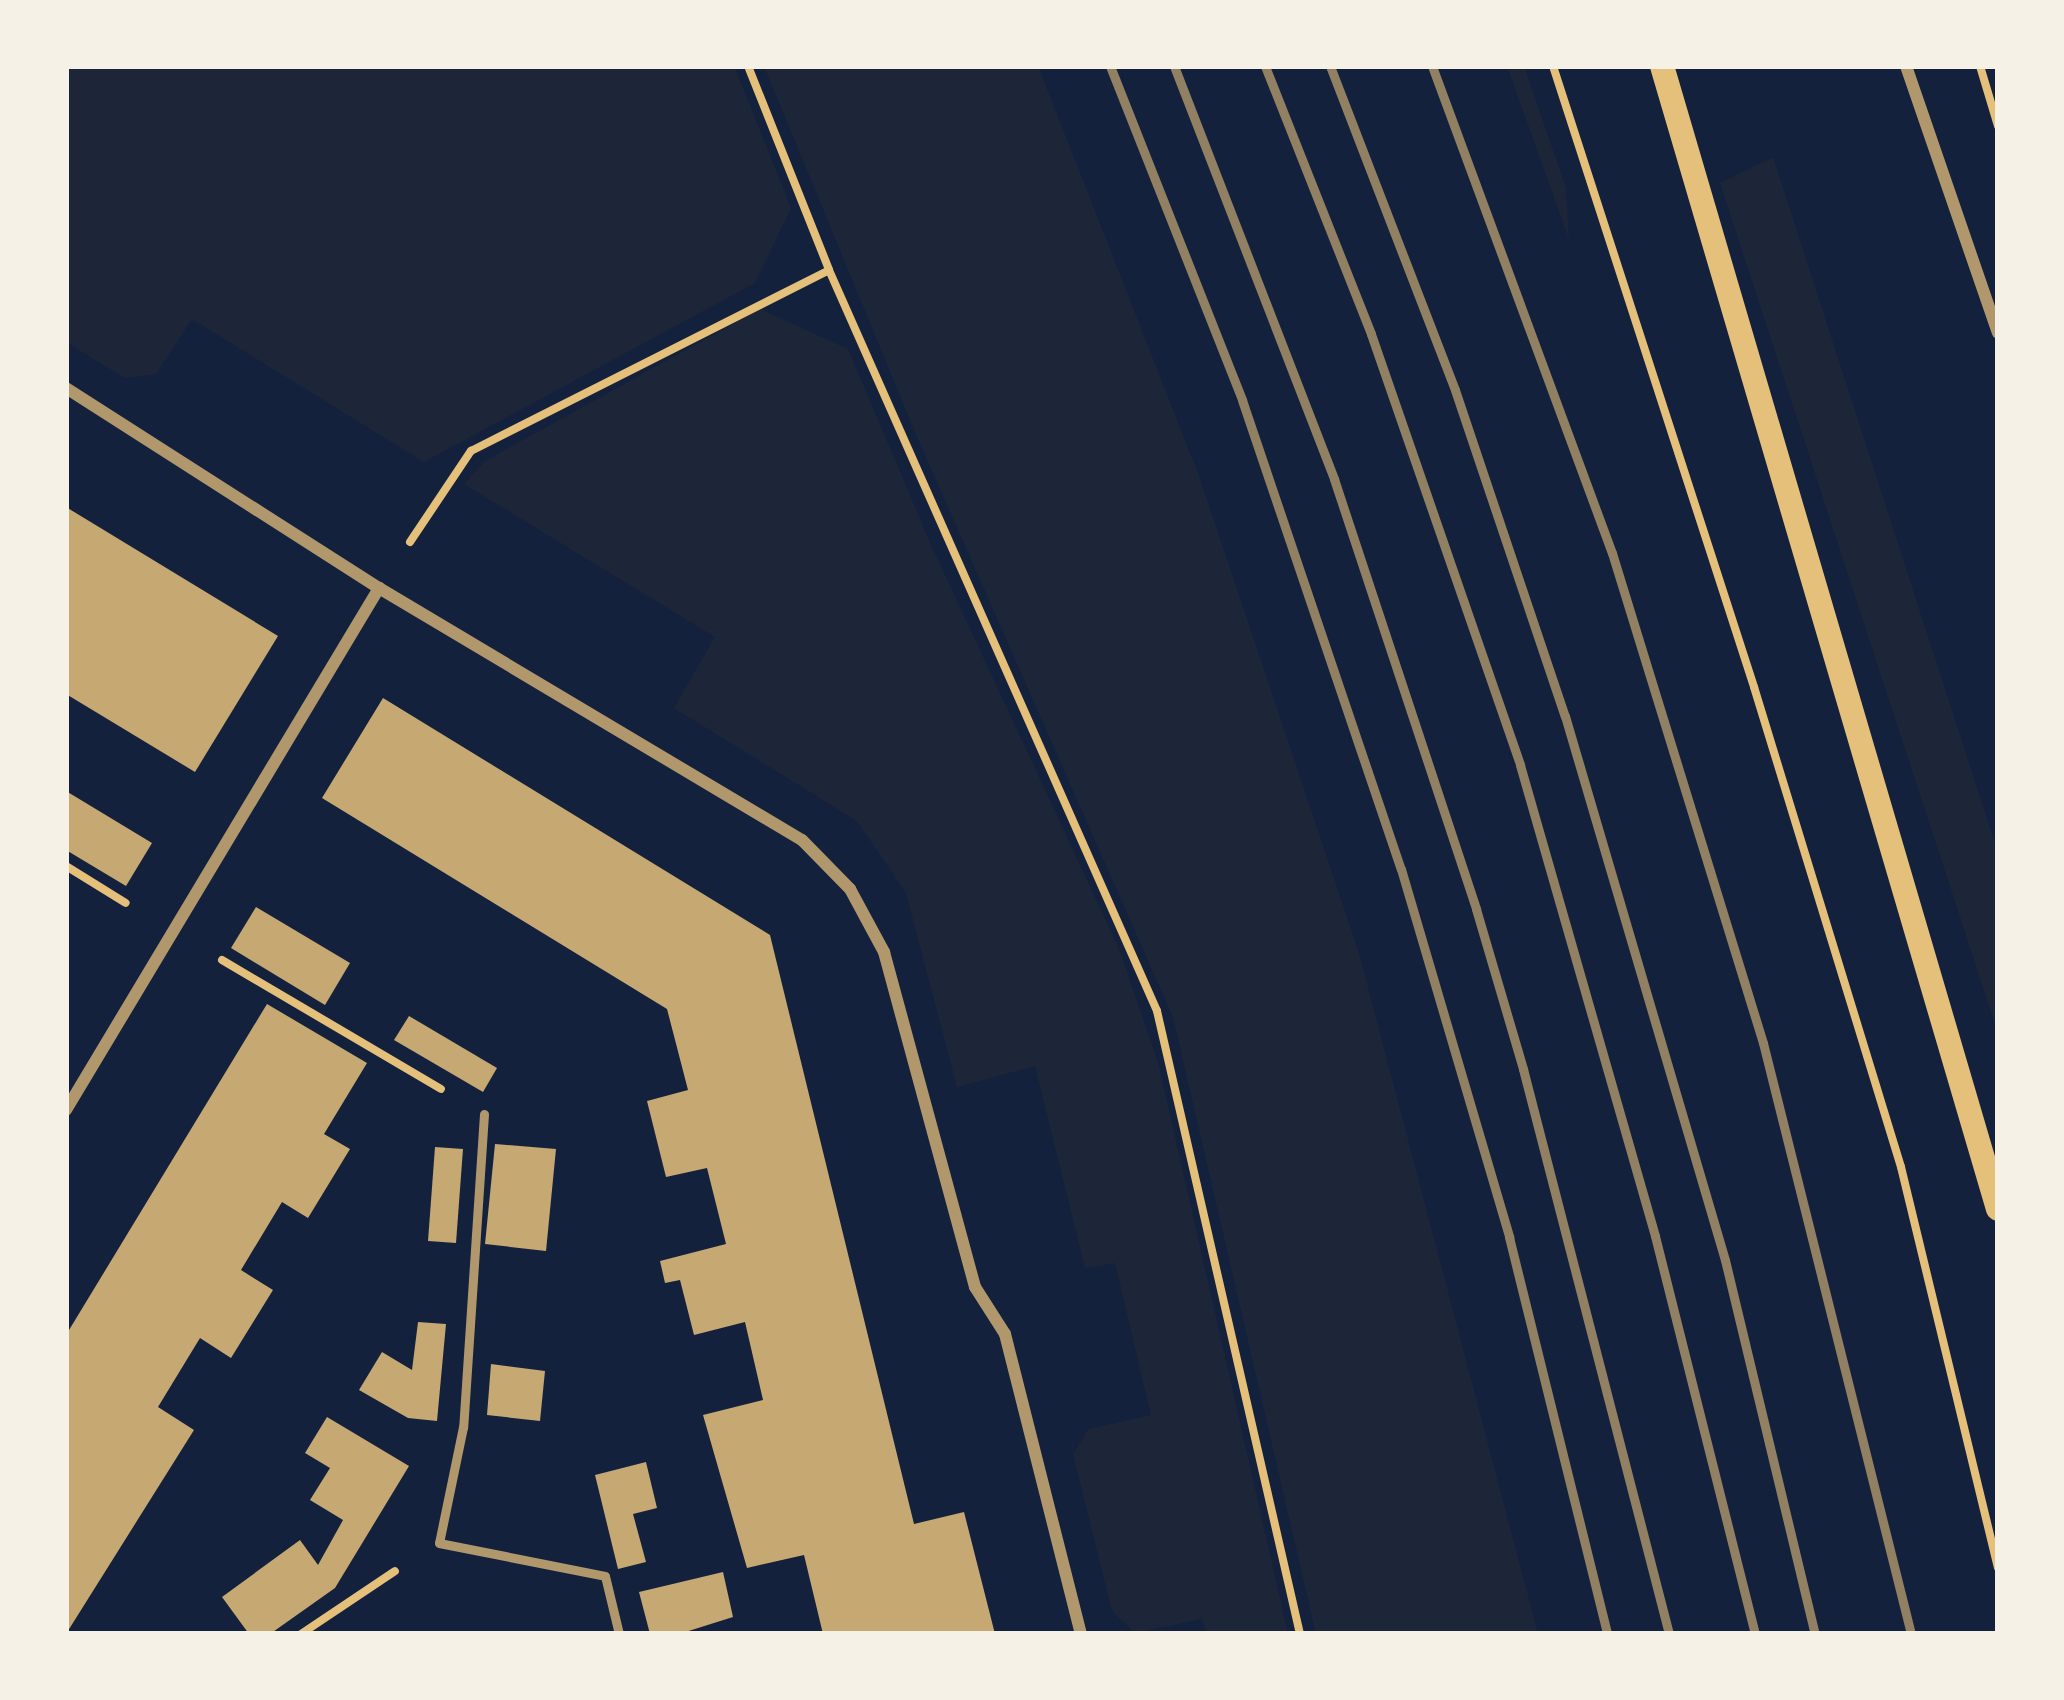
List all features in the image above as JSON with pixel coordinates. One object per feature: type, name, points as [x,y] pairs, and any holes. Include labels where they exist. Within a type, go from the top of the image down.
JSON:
[{"type":"main road","points":[[1662,66],[1993,1174],[1998,1209]]},
{"type":"street","points":[[1906,66],[1998,333]]},
{"type":"street","points":[[66,388],[379,588],[802,840],[850,889],[884,952],[975,1287],[1005,1334],[1082,1634]]},
{"type":"street","points":[[66,1110],[379,588]]},
{"type":"lane","points":[[484,1114],[463,1427],[439,1543],[604,1576],[619,1634]]},
{"type":"path","points":[[748,66],[830,270],[1157,1011],[1300,1634]]},
{"type":"path","points":[[1553,66],[1754,687],[1901,1167],[1998,1567]]},
{"type":"path","points":[[1980,66],[1998,126]]},
{"type":"path","points":[[379,588],[471,451],[830,270]]},
{"type":"path","points":[[66,866],[484,1114]]},
{"type":"path","points":[[302,1634],[439,1543]]},
{"type":"shaded area","points":[[66,66],[734,66],[791,208],[755,283],[424,462],[192,319],[156,374],[125,378],[66,342]]},
{"type":"shaded area","points":[[764,66],[1038,66],[1199,476],[1358,950],[1538,1634],[1316,1634],[1173,1017],[918,439]]},
{"type":"shaded area","points":[[1507,66],[1524,66],[1566,188],[1569,239]]},
{"type":"shaded area","points":[[1773,157],[1998,853],[1998,1033],[1720,183]]},
{"type":"shaded area","points":[[760,309],[848,349],[931,545],[1119,949],[1158,1062],[1288,1634],[1207,1634],[1202,1619],[1135,1633],[1112,1611],[1073,1454],[1089,1429],[1151,1415],[1115,1263],[1085,1268],[1035,1066],[957,1087],[906,893],[857,821],[674,708],[715,637],[464,484],[485,461]]},
{"type":"building","points":[[66,507],[278,636],[195,772],[66,694]]},
{"type":"building","points":[[383,698],[770,935],[914,1524],[964,1512],[995,1634],[823,1634],[804,1555],[747,1568],[703,1415],[763,1400],[745,1322],[694,1335],[680,1280],[665,1283],[660,1261],[726,1244],[707,1168],[666,1177],[647,1101],[688,1090],[667,1009],[322,798]]},
{"type":"building","points":[[66,791],[152,843],[126,886],[66,850]]},
{"type":"building","points":[[256,907],[350,963],[325,1005],[231,948]]},
{"type":"building","points":[[267,1004],[367,1063],[324,1134],[350,1149],[308,1218],[282,1202],[241,1270],[273,1290],[231,1358],[200,1338],[158,1407],[194,1430],[66,1634],[66,1335]]},
{"type":"building","points":[[409,1016],[497,1068],[483,1092],[394,1040]]},
{"type":"building","points":[[495,1144],[556,1149],[546,1251],[485,1244]]},
{"type":"building","points":[[435,1147],[463,1149],[456,1243],[428,1241]]},
{"type":"building","points":[[418,1322],[446,1324],[437,1421],[408,1418],[359,1390],[382,1352],[412,1370]]},
{"type":"building","points":[[491,1364],[545,1371],[540,1421],[487,1415]]},
{"type":"building","points":[[327,1417],[409,1466],[335,1588],[270,1634],[249,1634],[222,1597],[300,1540],[318,1565],[343,1520],[310,1500],[330,1468],[305,1453]]},
{"type":"building","points":[[646,1462],[657,1508],[633,1514],[646,1562],[618,1569],[595,1475]]},
{"type":"building","points":[[723,1572],[733,1617],[679,1634],[650,1634],[639,1592]]},
{"type":"railway","points":[[1110,66],[1242,400],[1401,869],[1509,1237],[1607,1634]]},
{"type":"railway","points":[[1174,66],[1334,479],[1476,909],[1523,1069],[1669,1634]]},
{"type":"railway","points":[[1265,66],[1371,334],[1520,765],[1655,1236],[1755,1634]]},
{"type":"railway","points":[[1330,66],[1455,390],[1565,716],[1725,1260],[1815,1634]]},
{"type":"railway","points":[[1432,66],[1612,553],[1763,1043],[1911,1634]]}]
